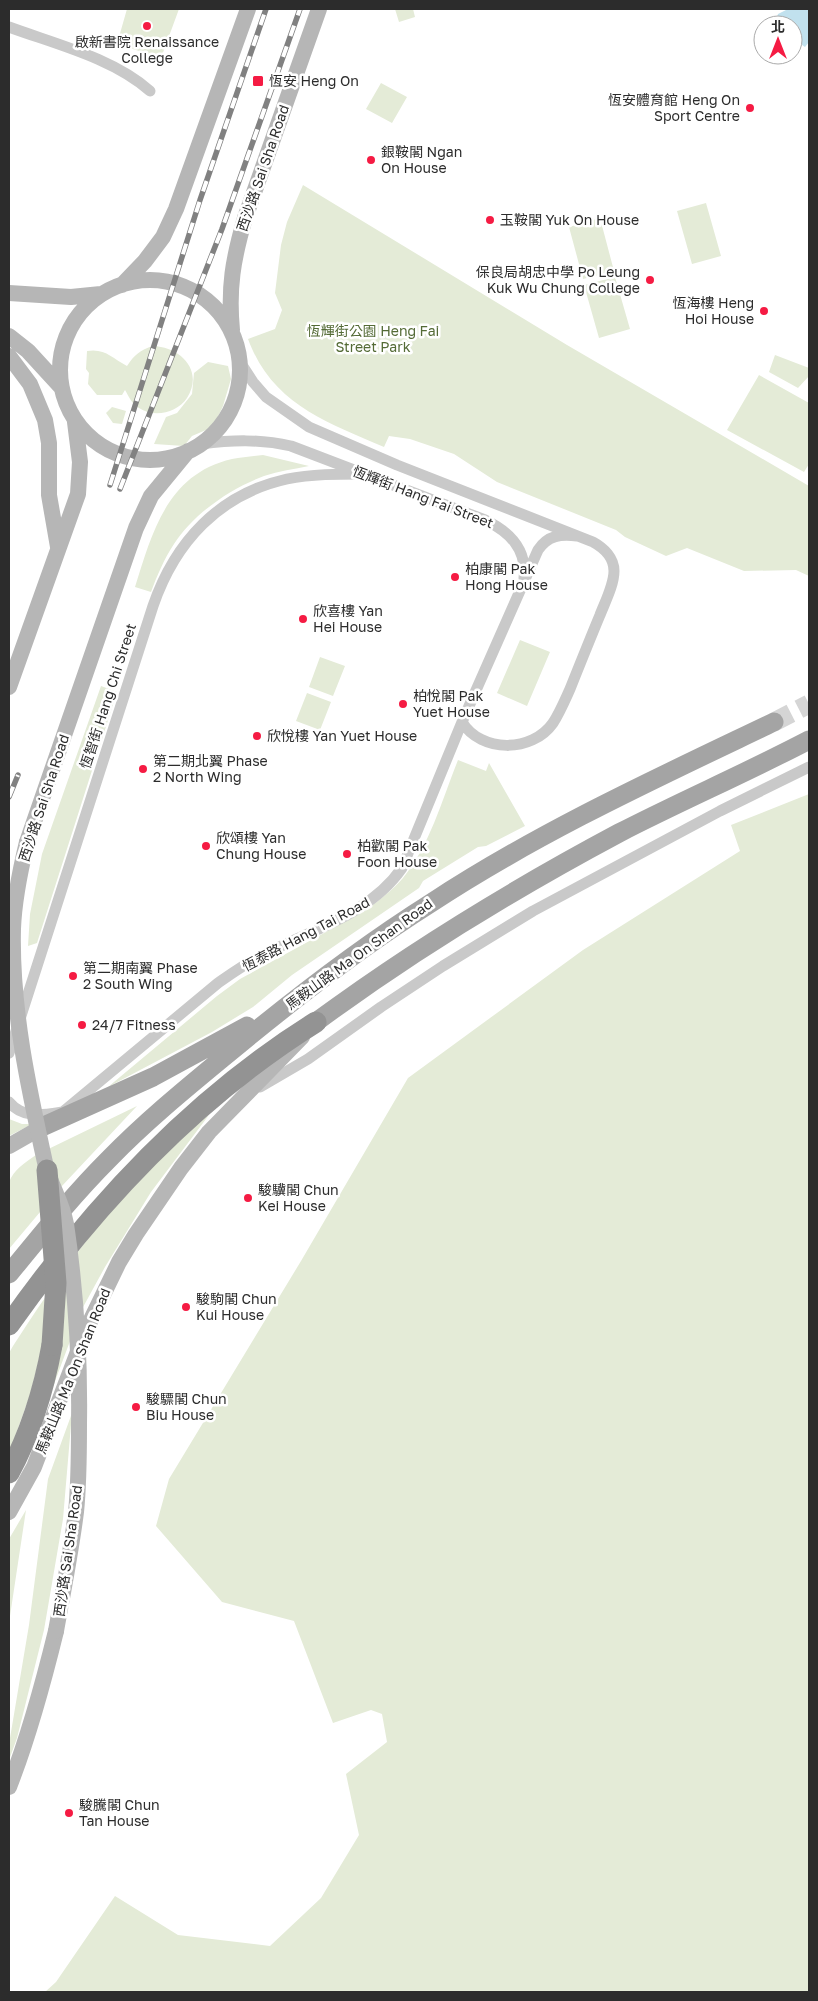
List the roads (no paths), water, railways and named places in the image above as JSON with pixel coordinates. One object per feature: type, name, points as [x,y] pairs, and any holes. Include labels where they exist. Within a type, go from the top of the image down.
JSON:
[{"type":"highway","name":"馬鞍山路 Ma On Shan Road","points":[[9,1325],[39,1282],[79,1233],[162,1142],[248,1067],[316,1022]]},
{"type":"highway","points":[[9,1473],[31,1419],[49,1358],[55,1305],[54,1250],[47,1170]]},
{"type":"main road","points":[[122,285],[145,261],[163,238],[176,210],[248,9]]},
{"type":"main road","name":"西沙路 Sai Sha Road","points":[[9,1787],[34,1716],[56,1631],[76,1511],[80,1361],[75,1297],[66,1224],[59,1199],[47,1170],[20,1036],[14,986],[13,927],[19,875],[27,842],[136,528],[152,496],[195,448],[213,434],[223,423],[232,408],[239,384],[240,362],[232,330],[229,301],[231,273],[236,247],[319,9]]},
{"type":"main road","points":[[195,448],[159,460],[128,458],[100,445],[86,434],[66,404],[61,387],[59,370],[67,335],[82,312],[102,294],[122,285],[148,280],[175,284],[200,296],[213,306],[232,330]]},
{"type":"main road","points":[[9,293],[56,297],[102,294]]},
{"type":"main road","points":[[9,336],[40,362],[61,387]]},
{"type":"main road","points":[[9,356],[30,384],[45,420],[49,443],[49,495],[59,549]]},
{"type":"main road","points":[[9,687],[78,494],[80,455],[75,420]]},
{"type":"main road","name":"馬鞍山路 Ma On Shan Road","points":[[9,1274],[73,1198],[125,1143],[189,1085],[290,1003],[386,933],[479,873],[550,833],[621,796],[774,722]]},
{"type":"main road","points":[[772,759],[809,740]]},
{"type":"main road","name":"馬鞍山路 Ma On Shan Road","points":[[9,1512],[34,1467],[87,1328],[140,1227],[209,1132],[288,1054],[316,1022],[423,947],[551,871],[660,812],[772,759],[809,751]]},
{"type":"main road","points":[[44,1126],[153,1077],[290,1003]]},
{"type":"main road","name":"恆泰路 Hang Tai Road","points":[[9,1146],[44,1126]]},
{"type":"street","points":[[9,27],[113,65],[150,91]]},
{"type":"street","name":"恆輝街 Hang Fai Street","points":[[240,362],[266,397],[309,428],[397,466],[600,546],[612,560],[614,572],[611,586],[582,659],[552,724],[533,739],[520,744],[504,745],[492,744],[474,737],[462,722]]},
{"type":"street","name":"恆輝街 Hang Fai Street","points":[[195,448],[250,440],[269,441],[291,446],[499,527],[512,537],[520,548],[524,561],[524,585]]},
{"type":"street","name":"恆智街 Hang Chi Street","points":[[9,1053],[152,606],[164,575],[173,560],[205,521],[229,503],[253,491],[305,476],[363,474]]},
{"type":"street","name":"恆輝街 Hang Fai Street","points":[[524,585],[542,543],[557,535],[577,536]]},
{"type":"street","name":"恆泰路 Hang Tai Road","points":[[44,1126],[218,983],[244,965],[344,916],[380,894],[392,882],[402,868],[462,722],[524,585]]},
{"type":"street","name":"馬鞍山路 Ma On Shan Road","points":[[229,1112],[263,1085],[308,1059],[380,1007],[533,911],[720,811],[809,767]]},
{"type":"street","points":[[9,1102],[17,1110],[31,1115],[63,1112]]},
{"type":"water","points":[[788,9],[809,9],[809,42],[805,47],[803,46],[803,15],[778,14]]},
{"type":"tunnel","points":[[774,722],[809,704]]},
{"type":"railway","points":[[110,485],[200,200],[266,9]]},
{"type":"railway","points":[[120,489],[222,229],[300,9]]},
{"type":"railway","points":[[9,797],[18,775]]},
{"type":"place","name":"啟新書院 Renaissance College","points":[[147,26]]},
{"type":"place","name":"恆安 Heng On","points":[[258,81]]},
{"type":"place","name":"恆安體育館 Heng On Sport Centre","points":[[750,108]]},
{"type":"place","name":"銀鞍閣 Ngan On House","points":[[371,160]]},
{"type":"place","name":"玉鞍閣 Yuk On House","points":[[490,220]]},
{"type":"place","name":"保良局胡忠中學 Po Leung Kuk Wu Chung College","points":[[650,280]]},
{"type":"place","name":"恆海樓 Heng Hoi House","points":[[764,311]]},
{"type":"place","name":"柏康閣 Pak Hong House","points":[[455,577]]},
{"type":"place","name":"欣喜樓 Yan Hei House","points":[[303,619]]},
{"type":"place","name":"柏悅閣 Pak Yuet House","points":[[403,704]]},
{"type":"place","name":"欣悅樓 Yan Yuet House","points":[[257,736]]},
{"type":"place","name":"第二期北翼 Phase 2 North Wing","points":[[143,769]]},
{"type":"place","name":"欣頌樓 Yan Chung House","points":[[206,846]]},
{"type":"place","name":"柏歡閣 Pak Foon House","points":[[347,854]]},
{"type":"place","name":"第二期南翼 Phase 2 South Wing","points":[[73,976]]},
{"type":"place","name":"24/7 Fitness","points":[[82,1025]]},
{"type":"place","name":"駿驥閣 Chun Kei House","points":[[248,1198]]},
{"type":"place","name":"駿駒閣 Chun Kui House","points":[[186,1307]]},
{"type":"place","name":"駿驃閣 Chun Biu House","points":[[136,1407]]},
{"type":"place","name":"駿騰閣 Chun Tan House","points":[[69,1813]]},
{"type":"park label","name":"恆輝街公園 Heng Fai Street Park","points":[[373,340]]}]
